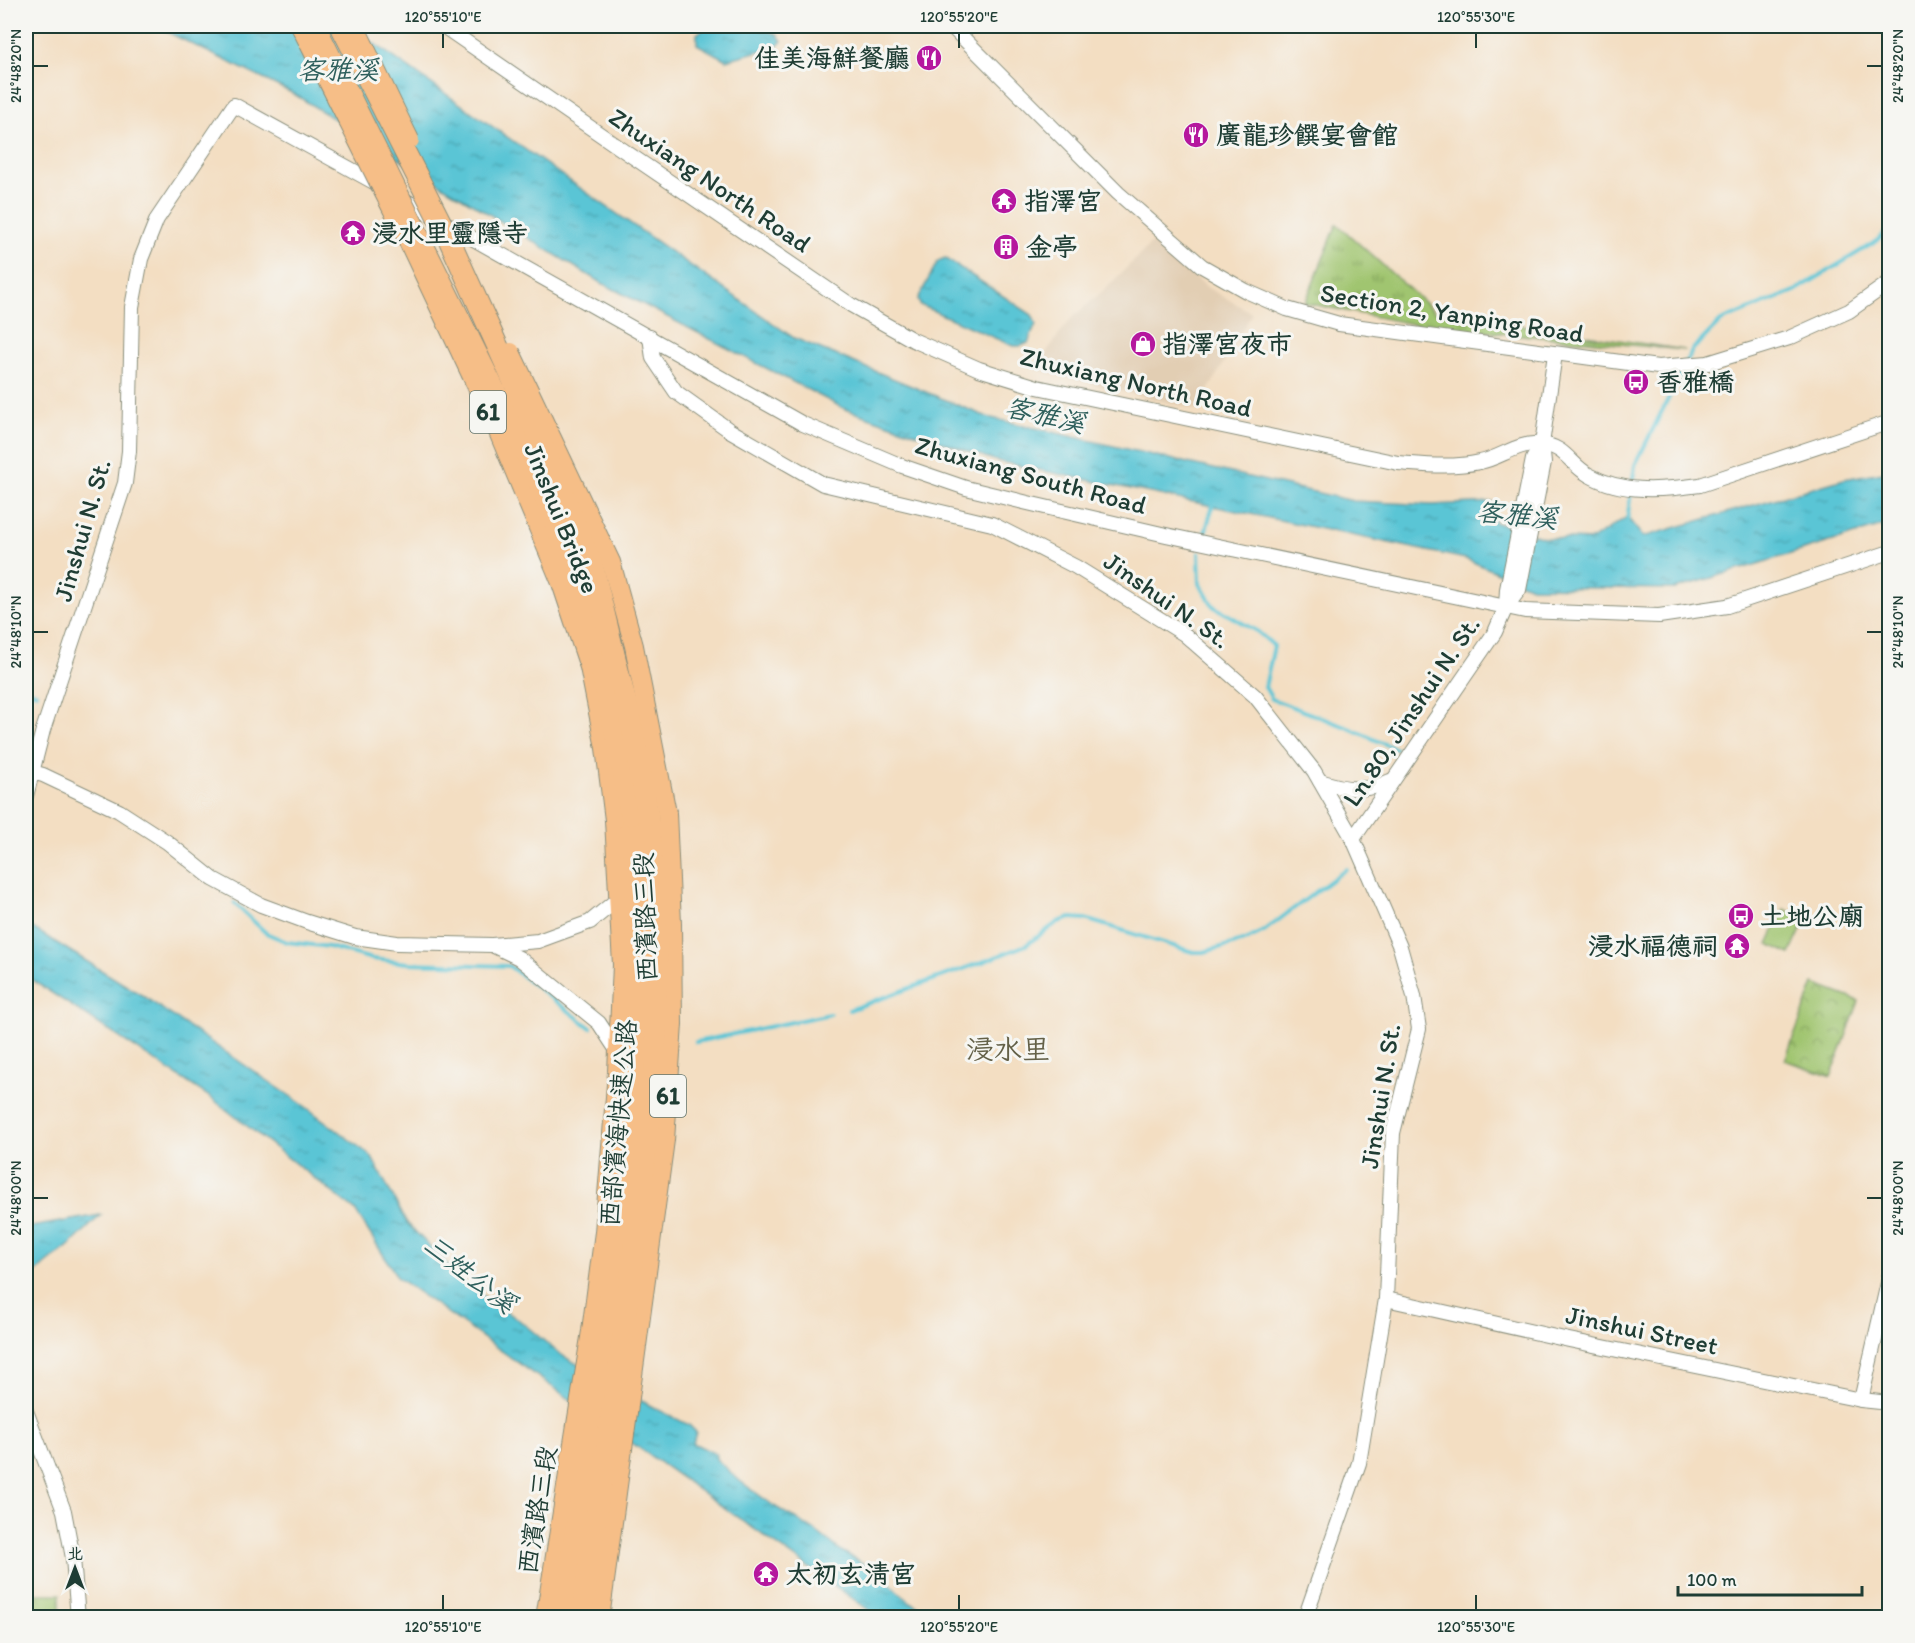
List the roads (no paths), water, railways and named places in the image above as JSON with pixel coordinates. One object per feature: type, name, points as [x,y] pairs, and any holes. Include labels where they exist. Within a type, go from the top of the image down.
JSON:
[{"type":"highway","name":"Jinshui Bridge","points":[[315,26],[534,470],[575,574],[599,660],[617,740],[640,816]]},
{"type":"highway","name":"Jinshui Bridge","points":[[341,26],[449,239],[550,462],[593,568],[633,732],[640,816]]},
{"type":"highway","name":"西部濱海快速公路","points":[[618,1365],[637,1080],[640,816]]},
{"type":"highway","name":"61","points":[[562,1617],[574,1540],[601,1425],[618,1365]]},
{"type":"highway","name":"61","points":[[581,1617],[601,1425]]},
{"type":"highway","points":[[557,1617],[574,1540]]},
{"type":"main road","name":"Jinshui Bridge","points":[[300,26],[404,233],[498,432],[561,582],[589,667],[604,748],[640,816]]},
{"type":"main road","name":"Jinshui Bridge","points":[[355,26],[611,562],[634,646],[640,816]]},
{"type":"main road","name":"西濱路三段","points":[[545,1617],[601,1425],[591,1331],[604,1232],[618,1052],[622,965],[618,899],[640,816]]},
{"type":"main road","name":"西濱路三段","points":[[618,1365],[665,1140],[673,1024],[672,924],[640,816]]},
{"type":"main road","name":"61","points":[[600,1617],[601,1425],[618,1365]]},
{"type":"street","name":"Zhuxiang North Road","points":[[443,26],[851,304],[913,340],[979,369],[1037,387],[1096,401],[1398,463],[1448,466],[1479,463],[1527,444],[1542,444]]},
{"type":"street","name":"Section 2, Yanping Road","points":[[951,26],[1118,193],[1202,266],[1246,291],[1287,309],[1339,324],[1658,367],[1708,363],[1790,338],[1849,311],[1890,282]]},
{"type":"street","name":"Zhuxiang South Road","points":[[234,105],[803,424],[902,466],[966,488],[1166,535],[1525,611],[1659,616],[1727,606],[1890,552]]},
{"type":"street","name":"Jinshui N. St.","points":[[26,796],[43,730],[125,483],[129,451],[132,307],[141,259],[157,219],[234,105]]},
{"type":"street","name":"Jinshui N. St.","points":[[650,337],[653,358],[676,392],[729,430],[823,484],[992,524],[1076,567],[1184,634],[1256,696],[1320,782],[1353,839],[1400,947],[1414,996],[1419,1029],[1393,1133],[1386,1299],[1359,1463],[1305,1617]]},
{"type":"street","points":[[1506,607],[1513,589],[1542,444],[1555,354]]},
{"type":"street","points":[[1542,444],[1561,450],[1574,465],[1590,476],[1616,486],[1672,489],[1700,485],[1890,422]]},
{"type":"street","name":"Ln.80, Jinshui N. St.","points":[[1353,839],[1496,632],[1506,607]]},
{"type":"street","points":[[32,772],[119,811],[167,842],[213,879],[261,905],[355,937],[397,943],[492,945],[538,941],[590,922],[618,899]]},
{"type":"street","points":[[1320,782],[1340,788],[1360,789],[1378,788],[1392,780]]},
{"type":"street","points":[[492,945],[519,958],[599,1023],[618,1052]]},
{"type":"street","points":[[1861,1400],[1890,1274]]},
{"type":"street","name":"Jinshui Street","points":[[1386,1299],[1861,1400],[1890,1403]]},
{"type":"street","points":[[26,1411],[64,1511],[73,1558],[78,1617]]},
{"type":"water","name":"客雅溪","points":[[155,26],[349,26],[794,338],[987,417],[1353,501],[1432,505],[1493,502],[1494,522],[1544,538],[1591,540],[1627,517],[1643,537],[1844,479],[1889,471],[1889,524],[1675,589],[1531,587],[1466,559],[997,461],[845,409],[598,281],[294,94]]},
{"type":"water","points":[[708,26],[746,26],[777,34],[782,41],[777,46],[726,60],[697,44],[697,34]]},
{"type":"water","points":[[945,258],[1032,315],[1036,324],[1028,343],[1013,346],[920,305],[918,299],[938,261]]},
{"type":"water","name":"三姓公溪","points":[[26,924],[143,996],[302,1104],[371,1156],[407,1223],[468,1286],[519,1320],[561,1355],[689,1425],[696,1432],[693,1443],[716,1454],[716,1459],[740,1481],[774,1506],[813,1529],[843,1552],[873,1569],[931,1617],[879,1617],[398,1278],[355,1210],[210,1097],[26,976]]},
{"type":"water","points":[[101,1215],[71,1244],[26,1280],[26,1234],[31,1227]]},
{"type":"waterway","points":[[1686,362],[1693,349],[1721,321],[1795,291],[1877,241],[1890,228]]},
{"type":"waterway","points":[[1632,485],[1635,465],[1683,369]]},
{"type":"waterway","points":[[1627,521],[1631,492]]},
{"type":"waterway","points":[[1205,533],[1213,505]]},
{"type":"waterway","points":[[1199,553],[1200,584],[1213,606],[1258,632],[1274,646],[1265,687],[1272,699],[1396,749]]},
{"type":"waterway","points":[[26,689],[36,693]]},
{"type":"waterway","points":[[849,1010],[1026,945],[1058,922],[1071,918],[1085,919],[1193,952],[1204,952],[1246,940],[1264,931],[1346,869]]},
{"type":"waterway","points":[[234,903],[266,933],[287,942],[329,947],[372,959],[408,963],[509,966],[591,1028]]},
{"type":"waterway","points":[[696,1042],[830,1014]]},
{"type":"place","name":"佳美海鮮餐廳","points":[[929,58]]},
{"type":"place","name":"廣龍珍饌宴會館","points":[[1196,135]]},
{"type":"place","name":"指澤宮","points":[[1004,201]]},
{"type":"place","name":"浸水里靈隱寺","points":[[353,233]]},
{"type":"place","name":"金亭","points":[[1006,247]]},
{"type":"place","name":"指澤宮夜市","points":[[1143,344]]},
{"type":"place","name":"香雅橋","points":[[1636,382]]},
{"type":"place","name":"土地公廟","points":[[1741,916]]},
{"type":"place","name":"浸水福德祠","points":[[1737,946]]},
{"type":"place","name":"太初玄清宮","points":[[766,1574]]},
{"type":"district","name":"浸水里","points":[[1008,1049]]}]
